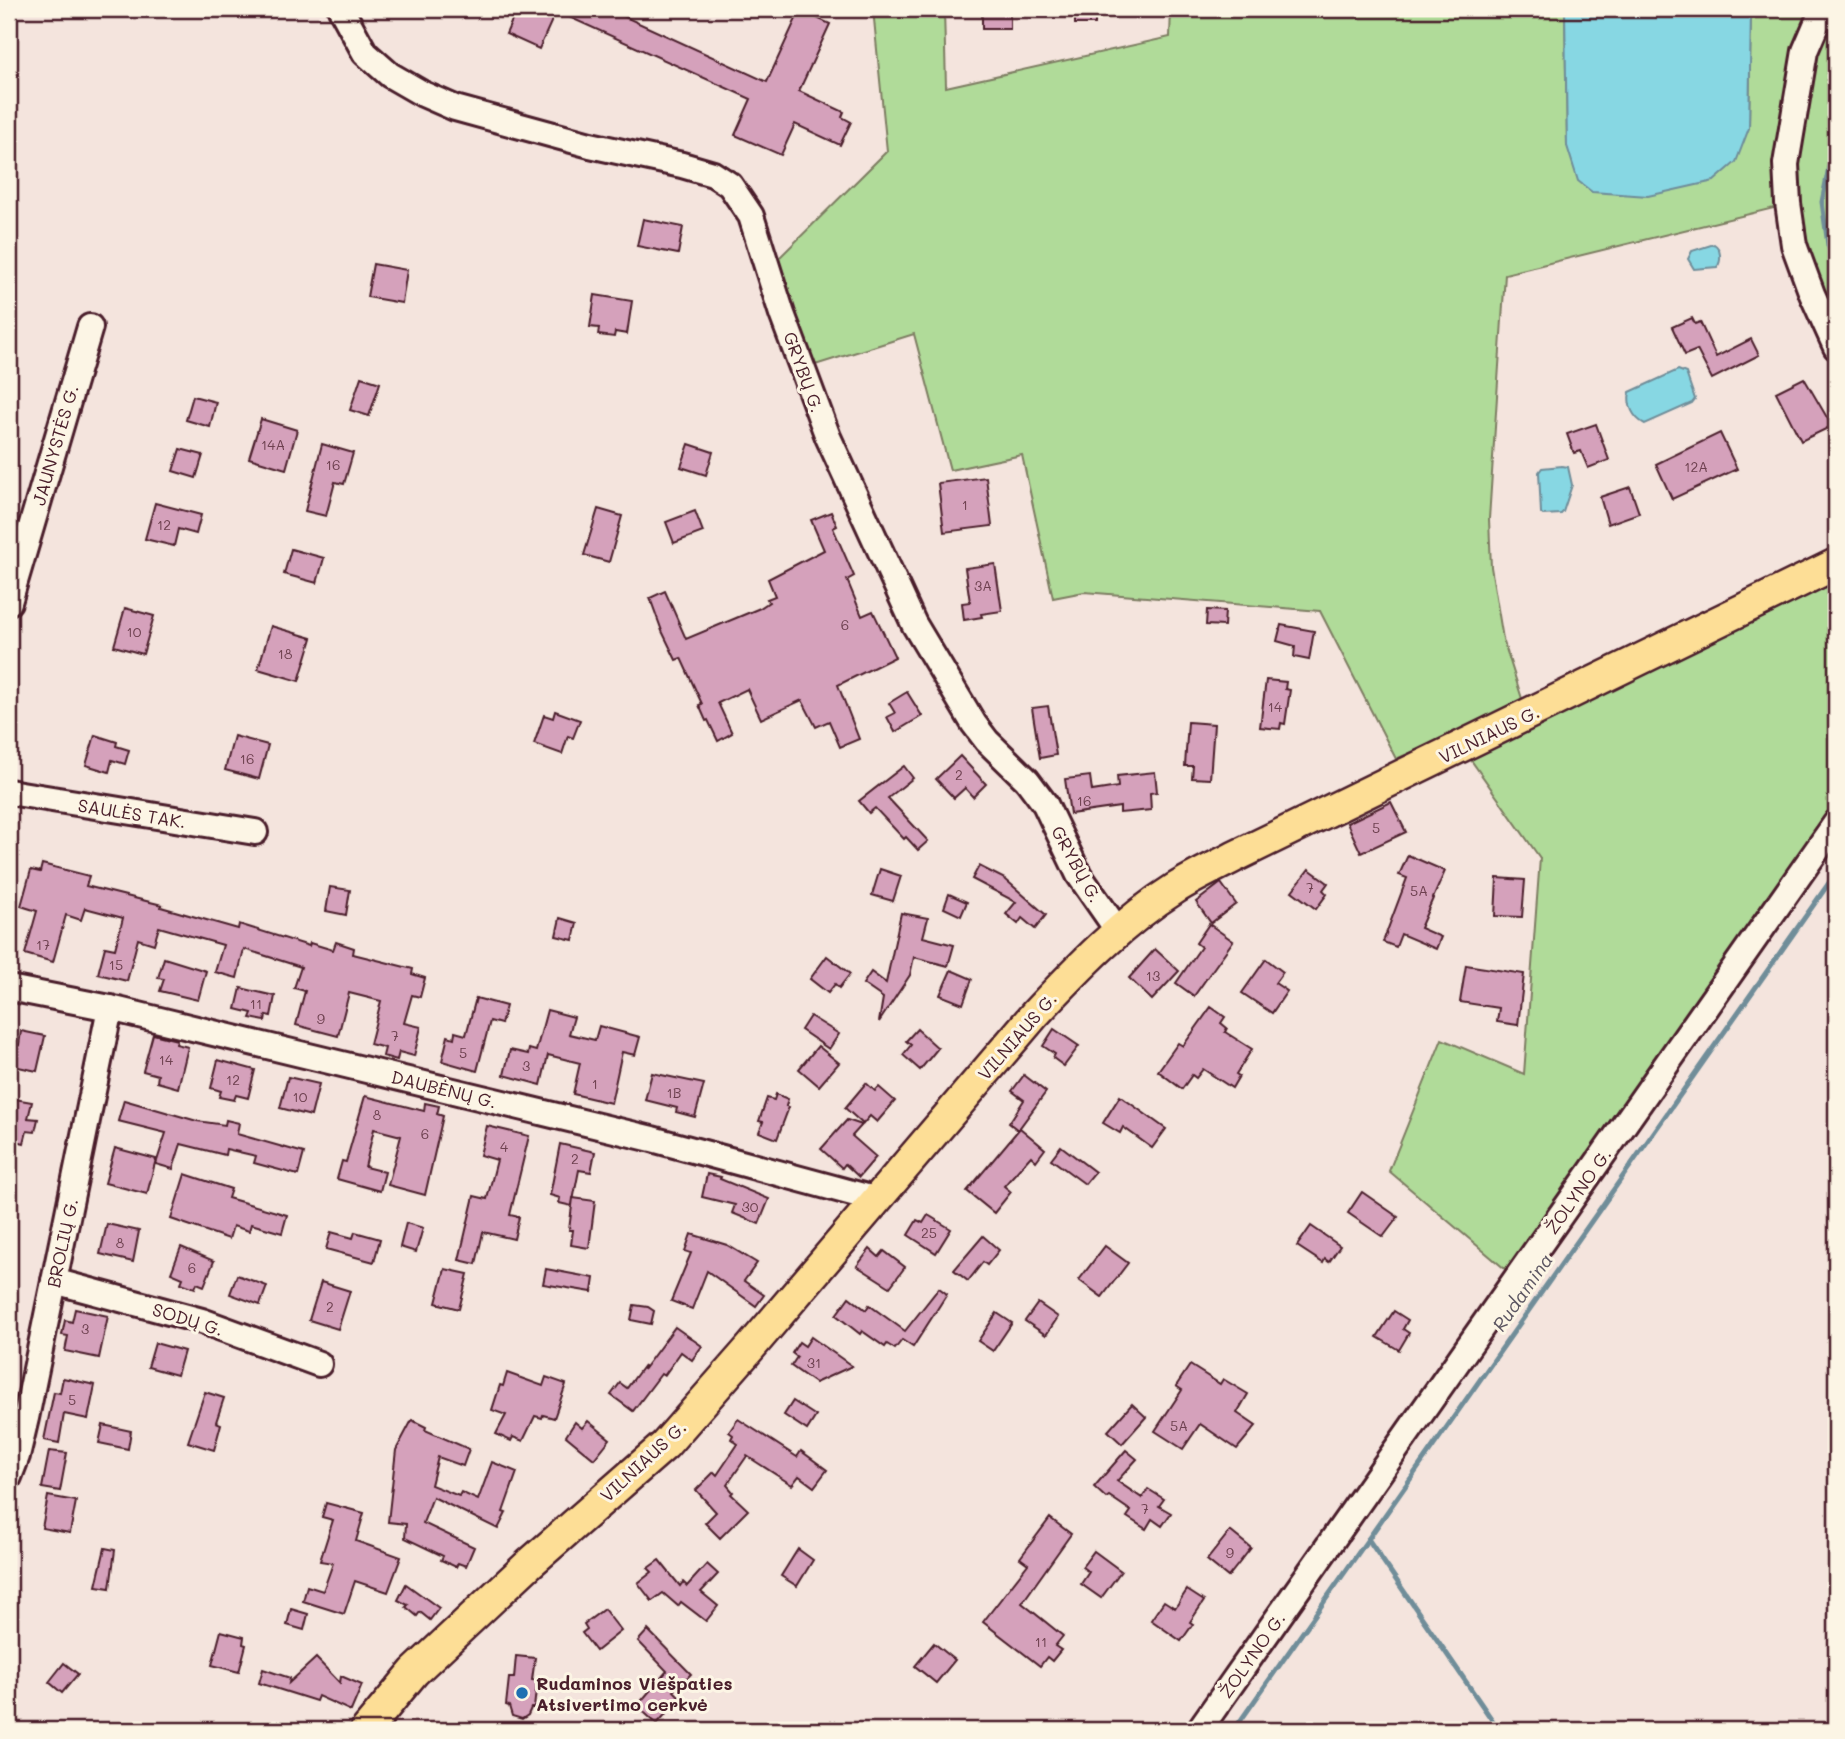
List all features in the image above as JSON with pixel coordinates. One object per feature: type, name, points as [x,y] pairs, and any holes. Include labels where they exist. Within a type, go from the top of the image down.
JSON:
[{"type":"main road","name":"VILNIAUS G.","points":[[366,1730],[414,1672],[529,1564],[665,1445],[1035,1014],[1077,968],[1118,931],[1177,888],[1234,857],[1836,564]]},
{"type":"street","name":"GRYBŲ G.","points":[[341,9],[365,53],[390,75],[423,94],[455,108],[495,119],[590,145],[703,171],[730,185],[751,216],[782,314],[828,437],[914,624],[974,724],[987,741],[1027,780],[1045,804],[1079,875],[1118,931]]},
{"type":"street","points":[[1823,9],[1805,51],[1786,164],[1794,245],[1836,347]]},
{"type":"street","name":"JAUNYSTĖS G.","points":[[9,603],[90,327]]},
{"type":"street","name":"SAULĖS TAK.","points":[[9,792],[255,832]]},
{"type":"street","name":"ŽOLYNO G.","points":[[1199,1730],[1836,823]]},
{"type":"street","name":"DAUBĖNŲ G.","points":[[9,988],[110,1008],[652,1139],[878,1200]]},
{"type":"street","name":"BROLIŲ G.","points":[[9,1477],[26,1418],[110,1008]]},
{"type":"street","name":"SODŲ G.","points":[[54,1281],[202,1321],[319,1364]]},
{"type":"green space","points":[[873,9],[944,9],[946,87],[1170,37],[1171,9],[1565,9],[1567,146],[1749,128],[1751,9],[1836,9],[1836,319],[1816,275],[1798,202],[1505,274],[1489,519],[1491,567],[1503,639],[1524,705],[1396,759],[1320,611],[1084,592],[1053,598],[1022,455],[950,470],[914,334],[812,366],[778,259],[887,151]]},
{"type":"green space","points":[[1836,577],[1836,816],[1512,1275],[1389,1171],[1442,1039],[1524,1074],[1540,858],[1466,753]]},
{"type":"water","points":[[1565,9],[1751,9],[1749,128],[1736,162],[1714,181],[1648,196],[1592,192],[1578,181],[1567,146]]},
{"type":"water","points":[[1714,244],[1720,255],[1717,267],[1694,269],[1688,259],[1692,251]]},
{"type":"water","points":[[1678,370],[1686,373],[1695,399],[1692,403],[1645,424],[1634,415],[1630,406],[1630,392]]},
{"type":"water","points":[[1568,467],[1572,485],[1563,512],[1543,515],[1539,472],[1542,468]]},
{"type":"building","points":[[517,9],[608,9],[767,82],[800,10],[830,24],[799,91],[844,112],[842,117],[851,122],[840,145],[795,124],[781,155],[735,135],[751,99],[556,11],[539,49],[506,34]]},
{"type":"building","points":[[982,9],[1010,9],[1010,29],[982,29]]},
{"type":"building","points":[[1075,9],[1095,9],[1095,24],[1075,24]]},
{"type":"building","points":[[643,219],[683,227],[678,254],[637,246]]},
{"type":"building","points":[[373,264],[407,270],[402,303],[367,297]]},
{"type":"building","points":[[595,295],[632,301],[627,334],[615,332],[614,337],[598,335],[599,328],[590,327]]},
{"type":"building","points":[[1692,318],[1695,324],[1700,322],[1716,357],[1751,339],[1759,355],[1712,379],[1697,350],[1685,355],[1672,327]]},
{"type":"building","points":[[361,377],[380,383],[369,416],[350,410]]},
{"type":"building","points":[[1804,378],[1832,426],[1801,441],[1776,392]]},
{"type":"building","points":[[193,396],[216,402],[210,427],[186,420]]},
{"type":"building","points":[[261,419],[297,430],[286,469],[249,458]]},
{"type":"building","points":[[1596,424],[1609,460],[1588,468],[1581,451],[1574,453],[1567,434]]},
{"type":"building","points":[[1720,433],[1737,469],[1672,499],[1656,464]]},
{"type":"building","points":[[322,444],[353,453],[344,484],[335,482],[326,516],[305,511]]},
{"type":"building","points":[[689,444],[713,452],[706,475],[681,467]]},
{"type":"building","points":[[180,449],[203,455],[196,478],[173,471]]},
{"type":"building","points":[[986,477],[992,526],[944,532],[938,483]]},
{"type":"building","points":[[1630,487],[1639,513],[1608,524],[1600,497]]},
{"type":"building","points":[[155,503],[201,515],[196,534],[178,529],[174,546],[145,539]]},
{"type":"building","points":[[598,509],[622,516],[609,562],[584,555]]},
{"type":"building","points":[[695,511],[703,532],[674,543],[666,522]]},
{"type":"building","points":[[831,512],[837,526],[833,528],[854,576],[847,580],[862,616],[873,611],[895,657],[838,685],[859,739],[840,747],[829,721],[816,727],[802,700],[761,719],[747,689],[718,703],[732,733],[718,741],[708,720],[706,721],[699,705],[702,704],[681,658],[676,660],[662,631],[650,598],[665,591],[686,639],[760,608],[769,602],[767,599],[775,596],[768,579],[824,550],[811,520]]},
{"type":"building","points":[[291,549],[324,558],[317,583],[284,574]]},
{"type":"building","points":[[995,564],[1002,611],[964,620],[962,603],[970,602],[965,568]]},
{"type":"building","points":[[125,608],[154,616],[143,654],[114,646]]},
{"type":"building","points":[[1207,610],[1225,611],[1224,626],[1206,625]]},
{"type":"building","points":[[1281,625],[1314,631],[1309,660],[1294,657],[1295,646],[1277,641]]},
{"type":"building","points":[[271,626],[312,638],[299,681],[258,669]]},
{"type":"building","points":[[1266,680],[1286,682],[1285,689],[1290,690],[1285,724],[1281,723],[1280,729],[1260,727]]},
{"type":"building","points":[[907,692],[922,716],[895,732],[887,717],[895,713],[889,703]]},
{"type":"building","points":[[1048,706],[1056,755],[1040,758],[1032,708]]},
{"type":"building","points":[[555,711],[580,720],[573,738],[568,736],[562,754],[534,744],[544,715],[553,718]]},
{"type":"building","points":[[1188,722],[1214,724],[1210,779],[1192,778],[1193,766],[1185,766]]},
{"type":"building","points":[[95,735],[117,742],[116,746],[129,750],[125,764],[112,760],[109,772],[86,765]]},
{"type":"building","points":[[234,736],[268,745],[259,779],[225,770]]},
{"type":"building","points":[[960,756],[986,784],[973,797],[965,788],[954,798],[936,779]]},
{"type":"building","points":[[904,766],[913,778],[888,798],[928,841],[918,850],[875,808],[869,813],[859,801]]},
{"type":"building","points":[[1155,772],[1157,792],[1150,793],[1151,810],[1120,813],[1120,807],[1070,814],[1065,779],[1090,776],[1092,791],[1118,787],[1117,776]]},
{"type":"building","points":[[1391,802],[1406,832],[1361,853],[1347,823]]},
{"type":"building","points":[[1408,855],[1445,871],[1420,928],[1441,937],[1436,949],[1401,934],[1396,947],[1383,942],[1407,878],[1399,875]]},
{"type":"building","points":[[42,864],[89,876],[86,886],[162,905],[161,907],[238,929],[239,924],[309,946],[310,943],[333,950],[336,942],[354,948],[353,954],[413,969],[412,974],[425,978],[420,997],[412,995],[404,1023],[421,1027],[414,1056],[399,1052],[397,1060],[383,1056],[385,1048],[370,1044],[381,1001],[349,993],[338,1036],[296,1025],[305,991],[294,988],[301,967],[244,949],[237,978],[215,972],[223,945],[159,927],[154,944],[138,939],[127,981],[98,974],[105,947],[115,949],[123,918],[85,908],[81,920],[66,915],[53,962],[25,954],[37,911],[21,906],[31,870],[40,872]]},
{"type":"building","points":[[979,866],[1005,879],[1046,915],[1035,929],[1022,918],[1018,924],[1006,914],[1016,902],[972,879]]},
{"type":"building","points":[[880,869],[901,876],[893,901],[872,895]]},
{"type":"building","points":[[1309,869],[1328,883],[1323,890],[1327,894],[1316,909],[1292,891]]},
{"type":"building","points":[[1497,878],[1525,880],[1522,917],[1495,916]]},
{"type":"building","points":[[1221,883],[1236,904],[1211,923],[1196,902]]},
{"type":"building","points":[[330,887],[350,890],[346,915],[326,911]]},
{"type":"building","points":[[949,894],[967,902],[961,916],[944,908]]},
{"type":"building","points":[[901,913],[928,918],[923,937],[954,945],[948,966],[914,957],[910,975],[879,1022],[883,998],[863,984],[871,972],[886,983]]},
{"type":"building","points":[[560,918],[577,923],[573,940],[556,936]]},
{"type":"building","points":[[1209,924],[1233,941],[1194,996],[1176,983],[1201,947],[1196,943]]},
{"type":"building","points":[[1155,949],[1179,971],[1152,1000],[1129,978]]},
{"type":"building","points":[[827,956],[850,974],[839,988],[835,984],[828,993],[810,979]]},
{"type":"building","points":[[164,958],[206,971],[198,1000],[160,991],[164,979],[158,978]]},
{"type":"building","points":[[1266,959],[1283,972],[1275,983],[1287,991],[1272,1013],[1242,993]]},
{"type":"building","points":[[1466,965],[1524,974],[1518,1025],[1497,1022],[1499,1008],[1460,1002]]},
{"type":"building","points":[[951,970],[972,979],[963,1004],[940,995]]},
{"type":"building","points":[[241,988],[275,996],[271,1016],[266,1015],[265,1021],[250,1018],[252,1013],[236,1009]]},
{"type":"building","points":[[476,998],[506,1006],[501,1024],[490,1021],[477,1071],[442,1061],[448,1036],[454,1038],[455,1032],[466,1035]]},
{"type":"building","points":[[1211,1007],[1225,1017],[1221,1023],[1227,1028],[1225,1032],[1252,1049],[1236,1074],[1239,1076],[1232,1088],[1203,1069],[1196,1078],[1192,1075],[1182,1089],[1158,1071],[1178,1043],[1183,1046]]},
{"type":"building","points":[[547,1010],[574,1017],[569,1034],[595,1040],[599,1026],[640,1037],[635,1055],[622,1052],[611,1103],[573,1094],[580,1063],[548,1055],[541,1085],[504,1075],[510,1050],[528,1054],[529,1049],[536,1051]]},
{"type":"building","points":[[810,1016],[839,1034],[829,1049],[801,1030]]},
{"type":"building","points":[[917,1029],[938,1048],[920,1070],[903,1055],[911,1045],[906,1041]]},
{"type":"building","points":[[1054,1029],[1079,1046],[1064,1066],[1053,1058],[1055,1054],[1043,1046]]},
{"type":"building","points":[[21,1031],[45,1036],[37,1071],[9,1065],[9,1043],[19,1045]]},
{"type":"building","points":[[153,1034],[177,1040],[176,1044],[188,1047],[178,1088],[157,1082],[158,1075],[143,1071]]},
{"type":"building","points":[[818,1046],[839,1063],[819,1086],[799,1069]]},
{"type":"building","points":[[218,1060],[255,1070],[248,1098],[236,1095],[234,1100],[219,1097],[221,1091],[211,1088]]},
{"type":"building","points":[[652,1073],[704,1084],[695,1117],[676,1112],[677,1108],[645,1100]]},
{"type":"building","points":[[1024,1075],[1046,1092],[1018,1130],[1009,1123],[1024,1100],[1012,1091]]},
{"type":"building","points":[[288,1077],[319,1084],[311,1116],[280,1108]]},
{"type":"building","points":[[866,1083],[875,1091],[879,1087],[895,1101],[877,1122],[870,1116],[863,1124],[845,1108]]},
{"type":"building","points":[[776,1094],[788,1099],[786,1106],[789,1107],[777,1139],[759,1132],[763,1122],[759,1121],[767,1098],[774,1100]]},
{"type":"building","points":[[365,1096],[424,1111],[425,1103],[439,1106],[437,1114],[443,1116],[425,1195],[388,1185],[401,1136],[374,1129],[365,1167],[385,1172],[380,1191],[337,1179],[342,1161],[346,1162]]},
{"type":"building","points":[[1120,1096],[1166,1129],[1152,1148],[1123,1127],[1120,1133],[1103,1123]]},
{"type":"building","points":[[9,1098],[32,1102],[28,1118],[38,1119],[35,1132],[27,1131],[24,1143],[9,1139]]},
{"type":"building","points":[[124,1100],[197,1121],[225,1125],[226,1120],[239,1123],[237,1134],[304,1153],[298,1175],[254,1163],[256,1156],[226,1149],[225,1155],[181,1144],[173,1169],[156,1164],[166,1133],[118,1121]]},
{"type":"building","points":[[847,1120],[862,1125],[852,1136],[876,1157],[859,1177],[845,1164],[842,1168],[821,1149]]},
{"type":"building","points":[[487,1126],[529,1136],[510,1215],[519,1217],[514,1239],[483,1232],[476,1264],[459,1260],[474,1196],[487,1199],[497,1160],[480,1155]]},
{"type":"building","points":[[1020,1128],[1045,1149],[1036,1161],[1031,1156],[1004,1186],[1011,1192],[994,1213],[967,1191]]},
{"type":"building","points":[[560,1144],[595,1152],[591,1172],[579,1170],[572,1206],[559,1203],[560,1198],[550,1195]]},
{"type":"building","points":[[1061,1146],[1095,1172],[1085,1184],[1051,1159]]},
{"type":"building","points":[[115,1148],[156,1159],[147,1194],[105,1183]]},
{"type":"building","points":[[185,1174],[231,1189],[228,1198],[287,1215],[282,1233],[251,1224],[249,1231],[233,1226],[229,1239],[171,1219]]},
{"type":"building","points":[[707,1174],[721,1177],[720,1179],[769,1199],[759,1224],[732,1213],[735,1205],[702,1197]]},
{"type":"building","points":[[1362,1192],[1398,1217],[1383,1237],[1348,1213]]},
{"type":"building","points":[[573,1198],[595,1201],[589,1248],[571,1245],[573,1230],[569,1230]]},
{"type":"building","points":[[928,1215],[951,1229],[936,1253],[908,1235],[917,1220],[923,1223]]},
{"type":"building","points":[[406,1223],[423,1228],[416,1252],[400,1247]]},
{"type":"building","points":[[107,1224],[139,1231],[133,1262],[100,1254]]},
{"type":"building","points":[[1311,1226],[1340,1246],[1329,1262],[1325,1259],[1323,1263],[1297,1246]]},
{"type":"building","points":[[331,1232],[353,1238],[355,1232],[380,1239],[374,1262],[326,1249]]},
{"type":"building","points":[[691,1234],[727,1245],[757,1263],[744,1281],[764,1295],[756,1306],[707,1271],[692,1309],[671,1301],[691,1253],[685,1251]]},
{"type":"building","points":[[983,1236],[999,1250],[987,1265],[983,1262],[968,1281],[954,1270]]},
{"type":"building","points":[[1105,1246],[1128,1263],[1102,1297],[1079,1280]]},
{"type":"building","points":[[181,1247],[214,1261],[204,1286],[197,1283],[195,1288],[181,1283],[183,1278],[171,1273]]},
{"type":"building","points":[[870,1249],[879,1257],[884,1251],[905,1267],[890,1287],[857,1266]]},
{"type":"building","points":[[445,1269],[468,1274],[459,1309],[436,1303]]},
{"type":"building","points":[[546,1269],[594,1278],[592,1292],[543,1284]]},
{"type":"building","points":[[237,1275],[267,1286],[260,1305],[230,1294]]},
{"type":"building","points":[[321,1282],[350,1291],[338,1329],[309,1320]]},
{"type":"building","points":[[939,1288],[947,1294],[913,1347],[902,1340],[895,1349],[887,1344],[885,1347],[862,1331],[860,1334],[836,1315],[849,1297],[866,1310],[869,1305],[905,1331]]},
{"type":"building","points":[[1038,1303],[1058,1317],[1046,1335],[1025,1321]]},
{"type":"building","points":[[634,1305],[648,1307],[654,1311],[651,1324],[631,1320]]},
{"type":"building","points":[[75,1309],[108,1316],[99,1358],[65,1351],[68,1336],[62,1335],[65,1320],[72,1322]]},
{"type":"building","points":[[1394,1311],[1408,1320],[1403,1329],[1409,1333],[1399,1350],[1377,1337]]},
{"type":"building","points":[[997,1313],[1012,1323],[993,1351],[978,1341]]},
{"type":"building","points":[[675,1327],[702,1346],[692,1360],[681,1352],[633,1411],[611,1395],[620,1383],[627,1388]]},
{"type":"building","points":[[811,1337],[852,1366],[815,1383],[791,1366],[797,1357],[792,1353],[799,1342],[805,1346]]},
{"type":"building","points":[[155,1343],[184,1351],[177,1375],[148,1367]]},
{"type":"building","points":[[1190,1365],[1220,1384],[1223,1379],[1248,1394],[1237,1413],[1256,1426],[1237,1449],[1200,1424],[1183,1449],[1155,1431],[1182,1390],[1176,1386]]},
{"type":"building","points":[[507,1373],[543,1386],[546,1377],[566,1384],[554,1418],[535,1416],[523,1441],[513,1437],[511,1441],[496,1434],[506,1415],[492,1410]]},
{"type":"building","points":[[63,1378],[95,1385],[88,1419],[64,1414],[59,1443],[44,1440],[54,1392],[60,1393]]},
{"type":"building","points":[[205,1392],[224,1398],[216,1422],[221,1424],[214,1450],[188,1442]]},
{"type":"building","points":[[793,1401],[816,1416],[807,1430],[784,1415]]},
{"type":"building","points":[[1132,1404],[1146,1417],[1122,1444],[1108,1431]]},
{"type":"building","points":[[738,1419],[797,1457],[801,1451],[827,1470],[814,1487],[799,1476],[792,1485],[747,1456],[727,1485],[733,1492],[731,1494],[748,1510],[720,1538],[705,1523],[716,1512],[696,1490],[714,1472],[717,1475],[738,1444],[731,1439],[733,1435],[729,1432]]},
{"type":"building","points":[[412,1420],[426,1427],[425,1430],[469,1449],[463,1466],[438,1457],[431,1485],[459,1496],[461,1492],[478,1500],[492,1462],[517,1472],[503,1512],[506,1513],[498,1529],[433,1497],[423,1523],[474,1547],[466,1566],[458,1563],[456,1567],[441,1560],[443,1556],[405,1538],[406,1524],[388,1522],[396,1450]]},
{"type":"building","points":[[588,1421],[610,1439],[594,1459],[566,1436],[575,1422],[582,1428]]},
{"type":"building","points":[[103,1425],[131,1431],[128,1449],[99,1443]]},
{"type":"building","points":[[1126,1450],[1137,1459],[1117,1481],[1142,1498],[1148,1489],[1164,1499],[1159,1506],[1171,1513],[1162,1526],[1152,1519],[1146,1529],[1127,1517],[1131,1511],[1109,1496],[1106,1498],[1094,1487]]},
{"type":"building","points":[[49,1451],[67,1453],[60,1491],[42,1488]]},
{"type":"building","points":[[48,1496],[76,1501],[70,1533],[42,1528]]},
{"type":"building","points":[[326,1503],[364,1513],[356,1541],[401,1557],[388,1592],[355,1581],[344,1614],[303,1601],[307,1586],[323,1591],[333,1563],[320,1561],[333,1520],[322,1517]]},
{"type":"building","points":[[1050,1518],[1071,1534],[1022,1603],[1063,1636],[1055,1646],[1061,1650],[1052,1661],[1047,1657],[1040,1666],[983,1622],[1028,1564],[1020,1558]]},
{"type":"building","points":[[1230,1531],[1251,1548],[1228,1577],[1207,1560]]},
{"type":"building","points":[[105,1548],[115,1550],[110,1588],[96,1586]]},
{"type":"building","points":[[798,1549],[813,1560],[797,1586],[781,1576]]},
{"type":"building","points":[[1094,1551],[1121,1571],[1101,1598],[1081,1584],[1089,1572],[1082,1567]]},
{"type":"building","points":[[659,1560],[680,1586],[683,1582],[687,1586],[707,1564],[718,1574],[701,1592],[718,1606],[706,1621],[681,1602],[678,1606],[663,1593],[652,1601],[638,1583],[652,1572],[648,1568]]},
{"type":"building","points":[[406,1584],[439,1608],[430,1620],[420,1612],[417,1616],[406,1607],[408,1605],[398,1600]]},
{"type":"building","points":[[1187,1590],[1204,1601],[1181,1641],[1151,1620],[1164,1601],[1175,1608]]},
{"type":"building","points":[[291,1609],[308,1614],[304,1630],[287,1625]]},
{"type":"building","points":[[604,1609],[621,1631],[596,1651],[582,1633],[587,1629],[584,1624]]},
{"type":"building","points":[[648,1630],[691,1674],[674,1691],[680,1697],[657,1724],[637,1706],[667,1671],[638,1641]]},
{"type":"building","points":[[221,1631],[244,1637],[243,1644],[246,1645],[239,1672],[212,1665]]},
{"type":"building","points":[[934,1643],[955,1660],[936,1683],[915,1666]]},
{"type":"building","name":"Rudaminos Viešpaties Atsivertimo cerkvė","points":[[516,1656],[535,1658],[532,1680],[537,1681],[534,1708],[522,1719],[512,1716],[509,1706],[506,1705],[509,1678],[514,1678]]},
{"type":"building","points":[[316,1658],[340,1683],[341,1676],[362,1685],[351,1711],[318,1696],[316,1701],[259,1683],[263,1669],[290,1678],[289,1683]]},
{"type":"building","points":[[64,1663],[78,1674],[62,1693],[49,1682]]},
{"type":"waterway","name":"Rudamina","points":[[1836,132],[1822,202],[1828,245],[1836,266]]},
{"type":"waterway","name":"Rudamina","points":[[1234,1730],[1836,873]]},
{"type":"waterway","points":[[1368,1539],[1499,1730]]},
{"type":"place","name":"Rudaminos Viešpaties Atsivertimo cerkvė","points":[[522,1693]]}]
